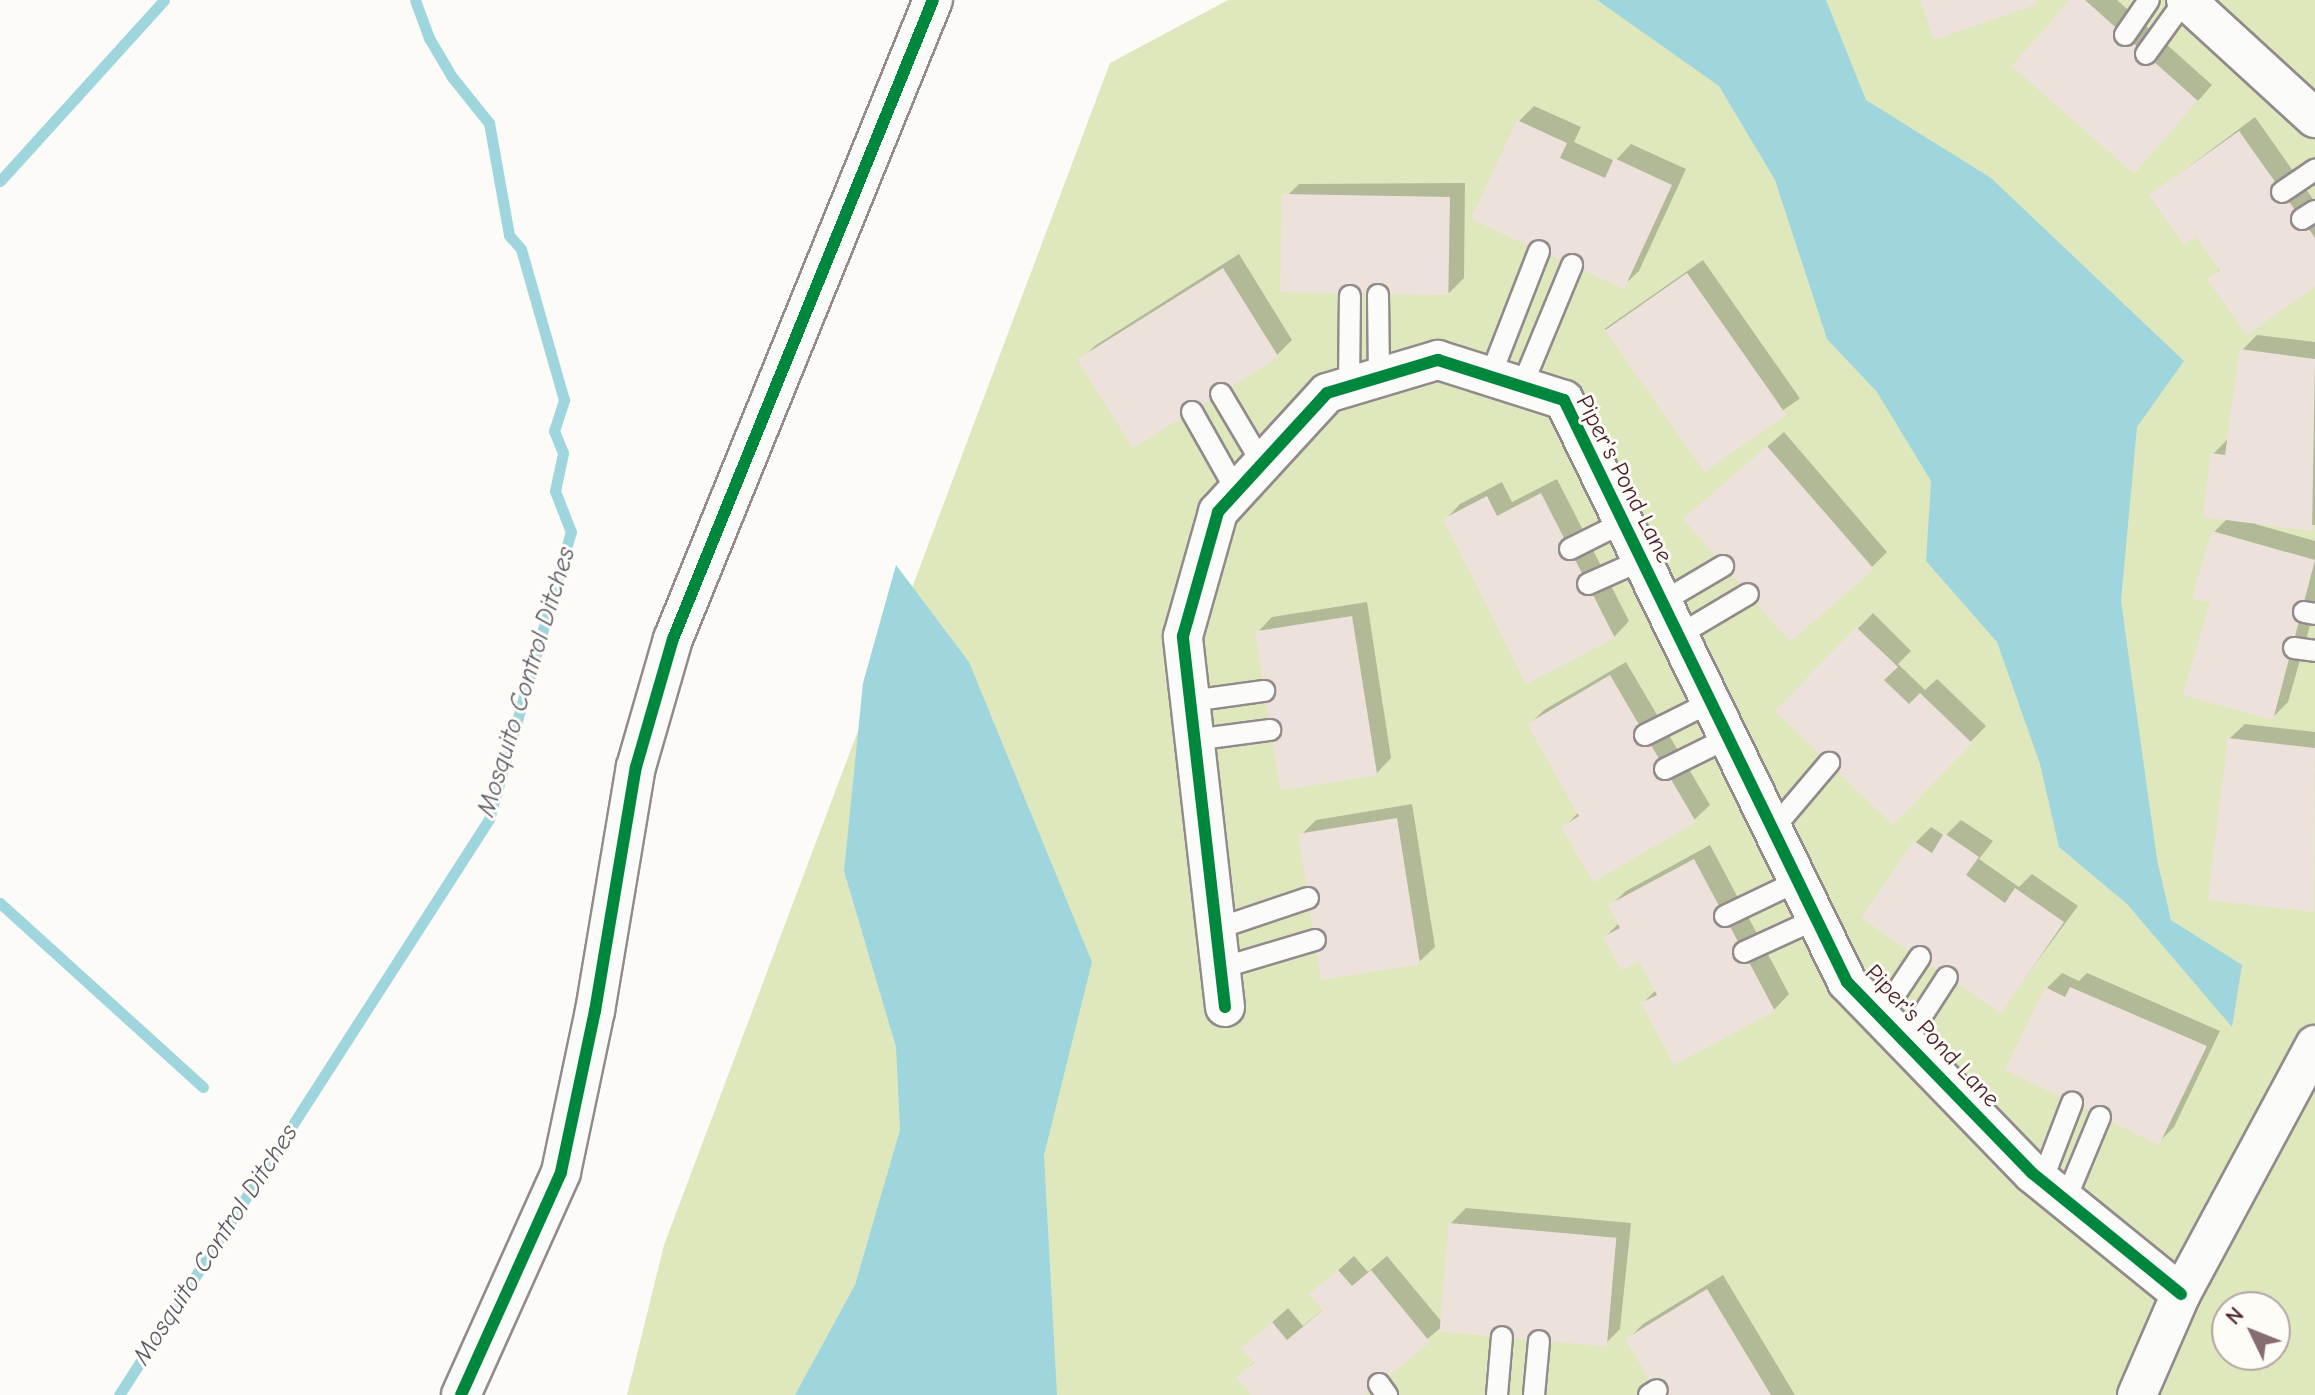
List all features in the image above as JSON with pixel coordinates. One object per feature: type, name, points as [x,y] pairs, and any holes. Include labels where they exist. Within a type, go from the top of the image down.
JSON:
[{"type":"street","points":[[461,1395],[561,1172],[595,1011],[636,767],[673,639],[933,0]]},
{"type":"street","points":[[2186,0],[2315,118]]},
{"type":"street","name":"Piper's Pond Lane","points":[[1225,1007],[1183,636],[1218,512],[1327,393],[1438,360],[1564,400],[1847,982],[2054,1191],[2181,1294]]},
{"type":"street","points":[[2137,1395],[2181,1294],[2315,1045]]},
{"type":"lane","points":[[2125,35],[2149,0]]},
{"type":"lane","points":[[2146,54],[2186,0]]},
{"type":"lane","points":[[2282,192],[2315,170]]},
{"type":"lane","points":[[1506,382],[1539,251]]},
{"type":"lane","points":[[1506,382],[1572,265]]},
{"type":"lane","points":[[1364,382],[1378,295]]},
{"type":"lane","points":[[1350,296],[1364,382]]},
{"type":"lane","points":[[1221,394],[1262,463]]},
{"type":"lane","points":[[1192,412],[1237,492]]},
{"type":"lane","points":[[1570,549],[1624,522]]},
{"type":"lane","points":[[1588,584],[1642,560]]},
{"type":"lane","points":[[1671,618],[1723,566]]},
{"type":"lane","points":[[1671,618],[1748,594]]},
{"type":"lane","points":[[2294,648],[2315,651]]},
{"type":"lane","points":[[1191,701],[1264,691]]},
{"type":"lane","points":[[1645,735],[1711,702]]},
{"type":"lane","points":[[1194,740],[1270,730]]},
{"type":"lane","points":[[1665,769],[1728,738]]},
{"type":"lane","points":[[1773,829],[1829,763]]},
{"type":"lane","points":[[1725,916],[1798,881]]},
{"type":"lane","points":[[1216,929],[1308,898]]},
{"type":"lane","points":[[1744,952],[1816,919]]},
{"type":"lane","points":[[1221,968],[1315,940]]},
{"type":"lane","points":[[1893,1030],[1920,957]]},
{"type":"lane","points":[[1893,1030],[1947,977]]},
{"type":"lane","points":[[2054,1191],[2072,1103]]},
{"type":"lane","points":[[2054,1191],[2100,1117]]},
{"type":"lane","points":[[1497,1395],[1502,1337]]},
{"type":"lane","points":[[1534,1395],[1539,1341]]},
{"type":"green space","points":[[1228,0],[2315,0],[2315,1395],[627,1395],[664,1245],[1110,63]]},
{"type":"water","points":[[1597,0],[1826,0],[1866,100],[1991,178],[2184,361],[2137,427],[2121,601],[2157,859],[2171,920],[2242,965],[2232,1027],[2127,904],[2059,847],[2040,764],[1997,642],[1926,561],[1931,481],[1877,392],[1827,339],[1775,180],[1719,86]]},
{"type":"water","points":[[896,565],[969,662],[1092,962],[1044,1155],[1057,1395],[795,1395],[855,1285],[900,1130],[896,1047],[844,871],[863,683]]},
{"type":"building","points":[[1920,0],[2035,0],[2037,4],[1934,40]]},
{"type":"building","points":[[2070,0],[2085,0],[2198,101],[2134,174],[2012,66]]},
{"type":"building","points":[[1517,120],[1567,143],[1560,158],[1605,178],[1614,158],[1672,185],[1624,289],[1471,219]]},
{"type":"building","points":[[2239,131],[2315,238],[2315,286],[2247,335],[2207,279],[2220,270],[2196,237],[2184,245],[2149,195]]},
{"type":"building","points":[[1282,194],[1450,197],[1448,295],[1280,292]]},
{"type":"building","points":[[1223,268],[1279,357],[1133,448],[1077,359]]},
{"type":"building","points":[[1687,273],[1786,415],[1704,472],[1605,330]]},
{"type":"building","points":[[2240,349],[2315,359],[2312,531],[2203,517],[2211,453],[2225,455]]},
{"type":"building","points":[[1767,446],[1874,569],[1790,642],[1683,519]]},
{"type":"building","points":[[1541,493],[1615,638],[1526,684],[1443,519],[1487,496],[1497,516]]},
{"type":"building","points":[[2212,531],[2315,560],[2273,720],[2183,695],[2210,603],[2192,598]]},
{"type":"building","points":[[1352,616],[1377,775],[1280,790],[1255,631]]},
{"type":"building","points":[[1856,627],[1898,667],[1884,680],[1909,704],[1920,693],[1972,743],[1893,825],[1775,711]]},
{"type":"building","points":[[1610,675],[1696,822],[1593,882],[1561,827],[1579,816],[1527,724]]},
{"type":"building","points":[[2228,738],[2315,748],[2314,912],[2208,900]]},
{"type":"building","points":[[1397,818],[1420,964],[1321,980],[1298,834]]},
{"type":"building","points":[[1944,833],[1979,857],[1966,875],[2005,903],[2015,888],[2064,922],[2001,1013],[1861,918],[1914,841],[1932,853]]},
{"type":"building","points":[[1694,859],[1775,1011],[1674,1065],[1641,1003],[1657,995],[1639,961],[1621,970],[1603,937],[1620,928],[1608,905]]},
{"type":"building","points":[[2045,987],[2065,997],[2070,987],[2207,1046],[2159,1145],[2005,1070]]},
{"type":"building","points":[[1449,1223],[1616,1238],[1607,1346],[1440,1332]]},
{"type":"building","points":[[1338,1270],[1352,1286],[1371,1270],[1430,1342],[1365,1395],[1251,1395],[1236,1377],[1254,1363],[1241,1348],[1272,1322],[1287,1340],[1323,1310],[1309,1294]]},
{"type":"building","points":[[1707,1289],[1771,1395],[1659,1395],[1625,1339]]},
{"type":"waterway","name":"Mosquito Control Ditches","points":[[0,181],[164,0]]},
{"type":"waterway","name":"Mosquito Control Ditches","points":[[119,1395],[489,819],[571,532],[555,491],[563,453],[554,431],[564,400],[521,249],[509,235],[489,123],[452,77],[429,38],[415,0]]},
{"type":"waterway","name":"Mosquito Control Ditches","points":[[0,903],[203,1087]]},
{"type":"cycle path","points":[[461,1395],[561,1172],[595,1011],[636,767],[673,639],[933,0]]},
{"type":"cycle path","points":[[1225,1007],[1183,636],[1218,512],[1327,393],[1438,360],[1564,400],[1847,982],[2032,1173],[2181,1294]]}]
